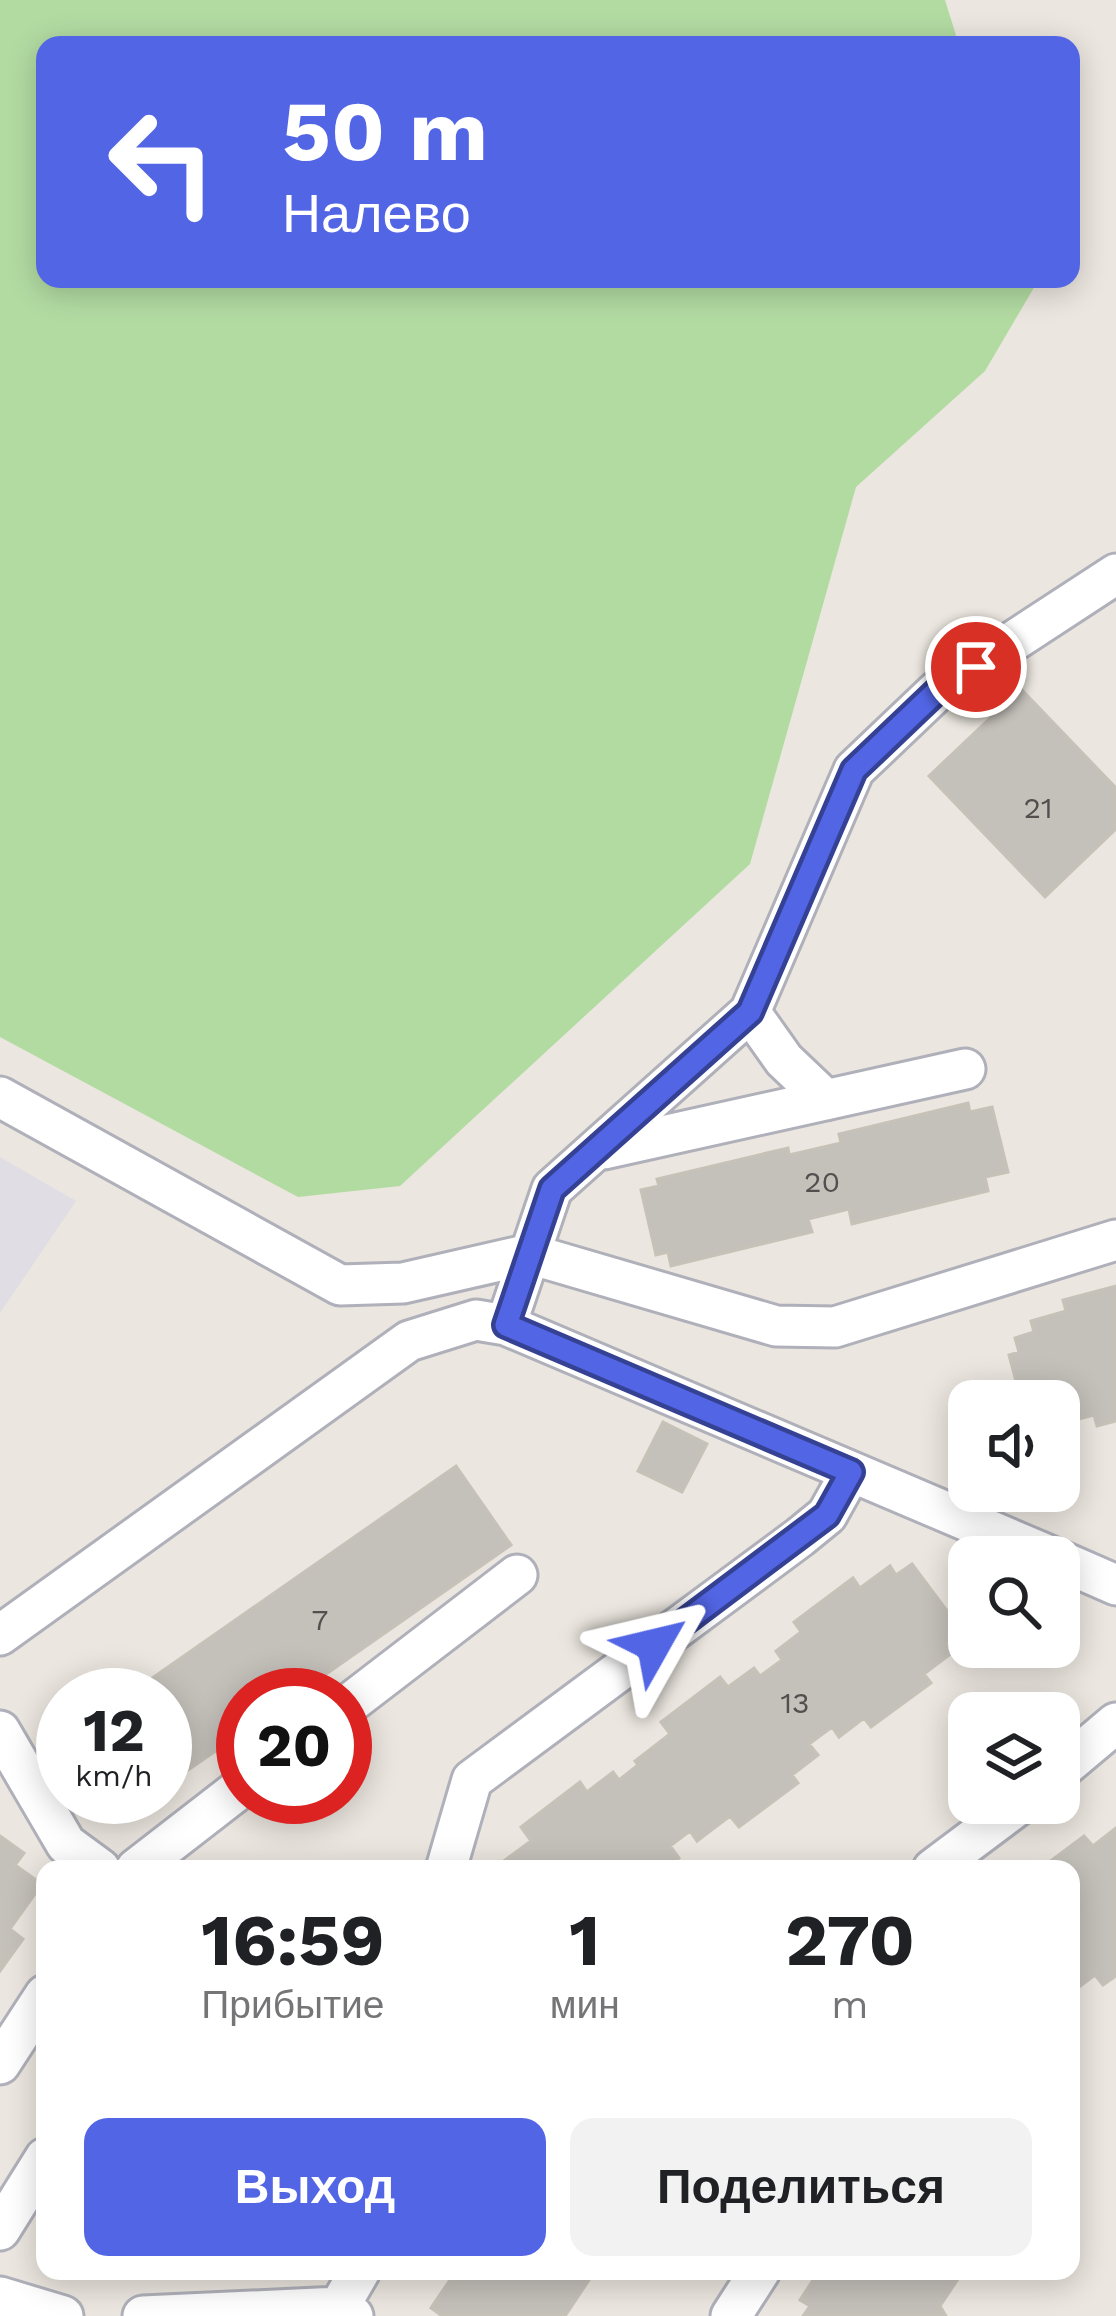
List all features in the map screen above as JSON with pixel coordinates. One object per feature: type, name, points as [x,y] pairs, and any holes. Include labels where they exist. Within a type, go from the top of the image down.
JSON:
[{"type":"lane","points":[[506,1325],[552,1189],[750,1012],[854,770],[937,691],[1108,594]]},
{"type":"lane","points":[[750,1012],[784,1060],[826,1100]]},
{"type":"lane","points":[[599,1150],[965,1069]]},
{"type":"lane","points":[[0,1097],[340,1285],[403,1283],[530,1254],[776,1326],[835,1327],[1116,1240]]},
{"type":"lane","points":[[0,1635],[409,1341],[476,1320],[506,1325],[1004,1536]]},
{"type":"lane","points":[[449,1860],[472,1780],[814,1526],[827,1515],[851,1472]]},
{"type":"lane","points":[[1080,1569],[1116,1585]]},
{"type":"lane","points":[[372,1686],[517,1575]]},
{"type":"lane","points":[[1080,1754],[1116,1723]]},
{"type":"lane","points":[[0,1731],[66,1844],[88,1860]]},
{"type":"lane","points":[[148,1860],[216,1807]]},
{"type":"lane","points":[[945,1860],[993,1824]]},
{"type":"lane","points":[[0,2065],[36,2009]]},
{"type":"lane","points":[[0,2230],[36,2172]]},
{"type":"lane","points":[[143,2316],[346,2312],[357,2280]]},
{"type":"lane","points":[[731,2316],[754,2280]]},
{"type":"lane","points":[[0,2297],[63,2316]]},
{"type":"shaded area","points":[[0,1157],[76,1201],[0,1313]]},
{"type":"green space","points":[[0,0],[945,0],[956,36],[36,36],[36,288],[1034,288],[985,371],[856,487],[750,864],[400,1186],[298,1197],[0,1037]]},
{"type":"building","points":[[1021,689],[1116,788],[1116,829],[1045,897],[929,776]]},
{"type":"building","points":[[968,1103],[970,1112],[992,1107],[1008,1172],[985,1177],[988,1191],[852,1224],[849,1209],[808,1219],[812,1232],[671,1266],[668,1252],[656,1255],[641,1190],[659,1186],[657,1179],[788,1148],[789,1155],[841,1143],[839,1134]]},
{"type":"building","points":[[1116,1286],[1116,1421],[1097,1426],[1094,1415],[1080,1419],[1080,1380],[1016,1380],[1009,1355],[1019,1352],[1015,1338],[1034,1332],[1031,1321],[1066,1311],[1063,1300]]},
{"type":"building","points":[[663,1422],[707,1444],[682,1492],[638,1471]]},
{"type":"building","points":[[456,1466],[511,1545],[335,1668],[216,1668],[216,1751],[192,1767],[192,1668],[167,1668]]},
{"type":"building","points":[[912,1564],[948,1612],[948,1656],[924,1674],[931,1683],[871,1727],[864,1718],[839,1737],[832,1727],[809,1744],[818,1755],[792,1775],[798,1783],[739,1827],[730,1816],[697,1841],[690,1831],[670,1846],[676,1860],[505,1860],[531,1841],[521,1827],[580,1782],[587,1792],[613,1772],[619,1780],[670,1734],[661,1722],[720,1677],[728,1687],[754,1668],[760,1676],[782,1660],[776,1651],[801,1632],[794,1622],[853,1578],[860,1588],[890,1566],[896,1575]]},
{"type":"building","points":[[1116,1828],[1116,1976],[1103,1985],[1095,1975],[1080,1986],[1080,1860],[1052,1860],[1084,1836],[1093,1846]]},
{"type":"building","points":[[0,1836],[24,1853],[15,1865],[36,1880],[36,1892],[10,1929],[23,1939],[0,1971]]},
{"type":"building","points":[[450,2280],[589,2280],[565,2316],[442,2316],[431,2308]]},
{"type":"building","points":[[813,2280],[957,2280],[940,2306],[946,2316],[803,2316],[810,2306],[800,2300]]},
{"type":"route","points":[[654,1645],[827,1515],[851,1472],[506,1325],[552,1189],[750,1012],[854,770],[937,691],[976,667]]}]
